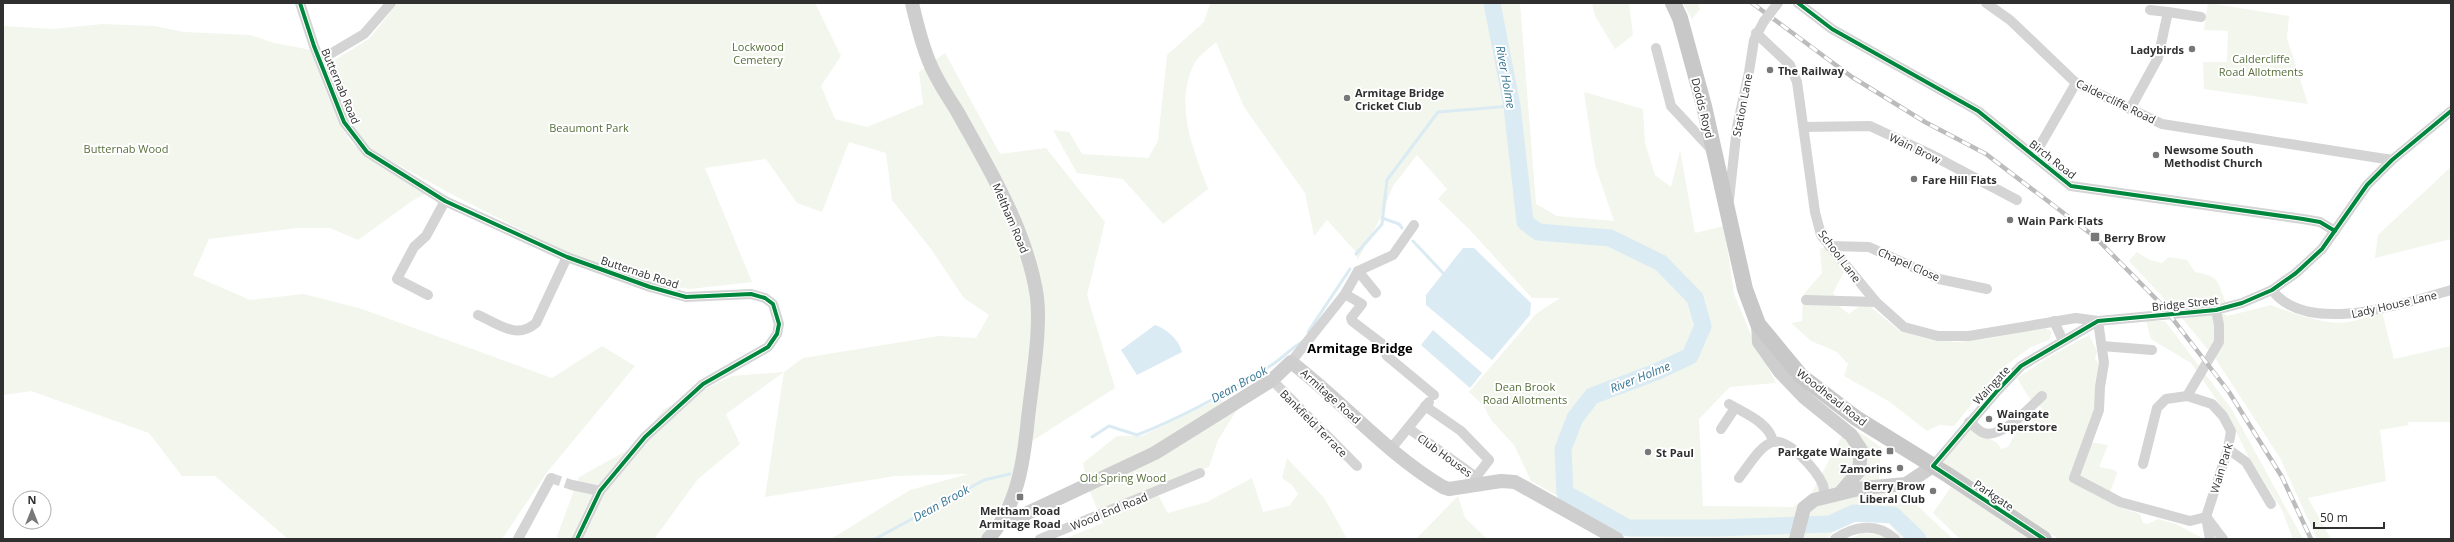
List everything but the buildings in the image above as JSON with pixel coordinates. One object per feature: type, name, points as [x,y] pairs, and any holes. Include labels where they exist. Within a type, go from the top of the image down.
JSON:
[{"type":"main road","name":"Meltham Road","points":[[912,3],[920,36],[932,67],[1000,191],[1026,252],[1037,298],[1036,343],[1026,443],[1018,481],[1004,516],[988,539]]},
{"type":"main road","name":"Dodds Royd","points":[[1673,3],[1680,18],[1728,214]]},
{"type":"main road","name":"Woodhead Road","points":[[1728,214],[1745,289],[1758,324],[1801,376],[1856,418],[1933,466]]},
{"type":"main road","points":[[1758,324],[1759,342],[1780,372],[1804,397],[1851,435],[1861,450],[1859,471],[1841,492]]},
{"type":"main road","name":"Armitage Road","points":[[1004,516],[1019,517],[1155,453],[1272,380],[1291,362],[1318,382],[1390,450],[1443,487],[1449,489],[1476,482],[1515,482],[1617,539]]},
{"type":"main road","points":[[1796,537],[1801,514],[1807,504],[1841,492],[1909,487],[1933,466]]},
{"type":"main road","name":"Parkgate","points":[[1933,466],[2044,539]]},
{"type":"street","name":"Butternab Road","points":[[300,3],[344,122],[367,152],[445,201],[567,257],[650,287],[686,296],[759,296],[773,304],[779,317],[777,334],[768,347],[704,384],[645,437],[600,491],[577,539]]},
{"type":"street","points":[[320,60],[364,34],[391,3]]},
{"type":"street","name":"Station Lane","points":[[1728,214],[1737,127],[1756,33],[1778,3]]},
{"type":"street","name":"Birch Road","points":[[1798,3],[1832,29],[1978,111],[2071,186],[2303,219],[2320,222],[2335,231]]},
{"type":"street","name":"Caldercliffe Road","points":[[1986,3],[2010,20],[2076,83],[2162,124],[2392,160]]},
{"type":"street","points":[[2150,10],[2201,17]]},
{"type":"street","points":[[2130,109],[2158,58],[2168,12]]},
{"type":"street","name":"School Lane","points":[[1756,33],[1790,65],[1797,82],[1817,226],[1830,246],[1876,302],[1904,327],[1938,336],[1969,336],[2076,318],[2098,321]]},
{"type":"street","points":[[1656,48],[1671,106],[1714,153]]},
{"type":"street","points":[[2034,156],[2076,83]]},
{"type":"street","name":"Bridge Street","points":[[2098,321],[2216,310],[2242,303],[2272,290],[2322,249],[2367,185],[2392,160],[2451,111]]},
{"type":"street","name":"Wain Brow","points":[[1804,127],[1870,126],[1928,153],[2017,200]]},
{"type":"street","points":[[428,295],[397,279],[414,247],[426,236],[445,201]]},
{"type":"street","points":[[1291,362],[1345,294],[1358,271],[1393,255],[1414,225]]},
{"type":"street","name":"Chapel Close","points":[[1830,246],[1869,247],[1939,279],[1987,289]]},
{"type":"street","points":[[478,315],[517,333],[528,330],[536,323],[567,257]]},
{"type":"street","points":[[1358,271],[1376,293]]},
{"type":"street","name":"Lady House Lane","points":[[2272,290],[2277,297],[2296,307],[2326,315],[2348,315],[2394,306],[2451,290]]},
{"type":"street","points":[[1345,294],[1362,304],[1351,318],[1352,320],[1381,342],[1388,356],[1436,393],[1390,450]]},
{"type":"street","points":[[1806,300],[1876,302]]},
{"type":"street","points":[[2187,396],[2219,342],[2219,325],[2216,310]]},
{"type":"street","points":[[2054,321],[2063,341]]},
{"type":"street","points":[[2098,321],[2104,363],[2100,387],[2099,410],[2074,478],[2120,502],[2190,521],[2206,517]]},
{"type":"street","name":"Waingate","points":[[1933,466],[1970,422],[2021,366],[2098,321]]},
{"type":"street","points":[[2102,346],[2152,350]]},
{"type":"street","name":"Bankfield Terrace","points":[[1272,380],[1357,466]]},
{"type":"street","points":[[1970,422],[1983,433],[1994,434],[2015,421],[2042,396]]},
{"type":"street","name":"Wain Park","points":[[2143,464],[2157,408],[2166,400],[2187,396],[2212,404],[2223,416],[2231,431],[2228,449],[2206,517]]},
{"type":"street","points":[[1425,406],[1461,431],[1489,460],[1476,482]]},
{"type":"street","points":[[1721,429],[1732,406],[1764,426],[1771,434],[1773,442]]},
{"type":"street","name":"Club Houses","points":[[1408,428],[1476,482]]},
{"type":"street","points":[[1739,478],[1764,447],[1773,442],[1784,441],[1798,452],[1822,484],[1825,497]]},
{"type":"street","points":[[2228,449],[2246,462],[2271,504]]},
{"type":"street","name":"Wood End Road","points":[[1040,539],[1200,474]]},
{"type":"street","points":[[518,539],[551,478]]},
{"type":"street","points":[[572,485],[600,491]]},
{"type":"street","points":[[2206,517],[2210,539]]},
{"type":"street","points":[[2206,517],[2223,539]]},
{"type":"street","points":[[1836,539],[1848,530],[1878,528],[1888,532],[1895,539]]},
{"type":"green space","points":[[398,3],[815,3],[841,56],[821,86],[835,119],[867,127],[923,104],[919,72],[945,53],[1000,154],[1046,148],[1105,222],[1087,295],[1115,388],[1018,450],[1011,489],[980,539],[831,539],[910,490],[968,474],[895,476],[765,497],[784,372],[803,358],[939,336],[976,338],[989,315],[964,298],[931,249],[892,200],[886,153],[849,142],[822,212],[797,203],[766,159],[705,168],[752,282],[690,289],[656,284],[561,250],[455,196],[366,147],[346,118],[325,66],[369,39]]},
{"type":"green space","name":"Dean Brook Road Allotments","points":[[1210,3],[1520,3],[1536,204],[1557,216],[1614,221],[1595,165],[1584,92],[1643,109],[1645,143],[1655,175],[1671,187],[1680,150],[1695,233],[1724,226],[1734,294],[1751,335],[1776,383],[1730,387],[1699,419],[1703,506],[1793,507],[1811,494],[1842,436],[1859,432],[1881,447],[1878,493],[1903,492],[1953,539],[1902,539],[1888,522],[1871,521],[1847,524],[1833,532],[1827,539],[1632,537],[1531,481],[1514,445],[1491,420],[1484,406],[1469,392],[1536,314],[1560,298],[1532,298],[1469,229],[1438,199],[1447,189],[1417,155],[1393,186],[1378,223],[1358,259],[1355,251],[1327,220],[1314,236],[1305,193],[1244,107],[1216,42],[1201,55],[1194,64],[1188,80],[1186,96],[1188,127],[1208,189],[1163,224],[1123,179],[1077,173],[1053,130],[1069,132],[1082,154],[1148,158],[1158,141],[1167,55],[1204,22]]},
{"type":"green space","points":[[1592,3],[1629,3],[1633,35],[1615,49],[1595,16]]},
{"type":"green space","points":[[1683,3],[1698,3],[1700,9],[1692,19]]},
{"type":"green space","name":"Caldercliffe Road Allotments","points":[[2208,3],[2289,16],[2287,38],[2308,104],[2204,89],[2203,62],[2227,62],[2228,31],[2204,30]]},
{"type":"green space","name":"Butternab Wood","points":[[102,24],[154,26],[184,32],[250,35],[274,43],[311,50],[336,115],[348,138],[363,153],[427,193],[412,201],[358,240],[330,228],[296,228],[209,239],[193,275],[250,300],[304,294],[362,309],[552,378],[602,346],[635,366],[548,471],[502,539],[288,539],[215,476],[182,476],[149,433],[31,391],[3,395],[3,26],[54,29]]},
{"type":"green space","points":[[2451,167],[2451,239],[2375,258],[2378,235]]},
{"type":"green space","points":[[1827,246],[1844,272],[1833,293],[1841,308],[1849,314],[1858,307],[1867,304],[1900,331],[1944,341],[1959,342],[1985,339],[2045,328],[2052,332],[2049,340],[2031,347],[1998,371],[1954,426],[1940,425],[1927,431],[1890,402],[1844,376],[1848,364],[1837,352],[1811,341],[1791,323],[1802,321],[1803,295],[1822,273],[1820,249]]},
{"type":"green space","points":[[2137,252],[2150,260],[2162,263],[2169,257],[2187,260],[2195,272],[2210,276],[2217,281],[2226,303],[2174,309],[2129,261]]},
{"type":"green space","points":[[2271,305],[2310,318],[2340,323],[2357,320],[2382,312],[2394,359],[2451,346],[2451,422],[2408,422],[2409,425],[2380,430],[2386,481],[2308,498],[2331,539],[2317,539],[2280,458],[2217,361],[2182,318],[2224,314],[2227,316]]},
{"type":"green space","points":[[2146,321],[2165,321],[2231,408],[2303,539],[2293,539],[2282,510],[2249,458],[2230,419],[2191,363],[2151,339]]},
{"type":"green space","points":[[2089,335],[2097,351],[2095,359],[2100,364],[2096,407],[2084,441],[2108,445],[2099,467],[2115,470],[2117,473],[2109,495],[2114,505],[2140,514],[2143,523],[2148,524],[2158,519],[2176,524],[2204,539],[2059,539],[1941,464],[1964,434],[1972,428],[1997,443],[2001,449],[2008,447],[2022,422],[2039,413],[2042,408],[2030,399],[2017,378],[2047,358]]},
{"type":"green space","points":[[784,372],[726,414],[740,444],[698,479],[654,539],[556,539],[579,477],[635,446],[664,409],[732,376]]},
{"type":"green space","name":"Old Spring Wood","points":[[1218,399],[1238,408],[1218,440],[1209,467],[1165,484],[1157,493],[1168,513],[1207,502],[1252,478],[1263,512],[1289,506],[1298,494],[1292,485],[1282,478],[1287,458],[1325,499],[1347,539],[1064,539],[1103,523],[1088,487],[1083,463],[1117,436],[1142,436]]},
{"type":"green space","points":[[1951,487],[2030,539],[1960,539],[1933,513]]},
{"type":"green space","points":[[1458,496],[1465,518],[1487,539],[1416,539]]},
{"type":"green space","points":[[1862,533],[1882,534],[1886,539],[1850,539]]},
{"type":"shaded area","points":[[1463,248],[1474,248],[1531,303],[1530,315],[1492,360],[1426,305],[1426,295]]},
{"type":"shaded area","points":[[1155,325],[1164,329],[1175,339],[1182,352],[1137,375],[1121,350]]},
{"type":"shaded area","points":[[1433,330],[1482,373],[1470,388],[1421,345]]},
{"type":"waterway","name":"River Holme","points":[[1492,3],[1512,106],[1525,222],[1538,232],[1610,238],[1661,263],[1695,298],[1703,326],[1690,356],[1656,372],[1592,396],[1575,418],[1563,449],[1565,493],[1628,528],[1717,528],[1830,524],[1854,513],[1893,515],[1918,539]]},
{"type":"waterway","name":"Dean Brook","points":[[1356,254],[1382,224],[1387,180],[1438,112],[1512,106]]},
{"type":"waterway","points":[[1382,218],[1399,224],[1402,228]]},
{"type":"waterway","points":[[1413,241],[1443,273]]},
{"type":"waterway","name":"Dean Brook","points":[[1308,332],[1350,269]]},
{"type":"waterway","name":"Dean Brook","points":[[1092,437],[1109,426],[1137,435],[1171,420],[1222,395],[1254,376],[1302,342]]},
{"type":"waterway","name":"Dean Brook","points":[[875,539],[984,480],[1010,474]]},
{"type":"tunnel","points":[[551,478],[572,485]]},
{"type":"railway","points":[[1752,3],[1852,77],[1925,122],[1986,154],[2095,237],[2162,305],[2229,392],[2282,477],[2311,539]]},
{"type":"cycle path","points":[[300,3],[314,46],[344,122],[367,152],[445,201],[567,257],[650,287],[686,297],[751,294],[765,298],[773,304],[779,324],[777,334],[768,347],[703,384],[645,437],[600,491],[577,539]]},
{"type":"cycle path","points":[[1798,3],[1832,29],[1978,111],[2071,186],[2303,219],[2320,222],[2335,231]]},
{"type":"cycle path","points":[[2044,539],[1933,466],[1997,391],[2021,366],[2098,321],[2216,310],[2242,303],[2272,290],[2296,273],[2322,249],[2367,185],[2392,160],[2451,111]]},
{"type":"place","name":"Ladybirds","points":[[2192,49]]},
{"type":"place","name":"The Railway","points":[[1770,70]]},
{"type":"place","name":"Armitage Bridge Cricket Club","points":[[1347,98]]},
{"type":"place","name":"Newsome South Methodist Church","points":[[2156,155]]},
{"type":"place","name":"Fare Hill Flats","points":[[1914,179]]},
{"type":"place","name":"Wain Park Flats","points":[[2010,220]]},
{"type":"place","name":"Berry Brow","points":[[2095,237]]},
{"type":"place","name":"Waingate Superstore","points":[[1989,419]]},
{"type":"place","name":"Parkgate Waingate","points":[[1890,451]]},
{"type":"place","name":"St Paul","points":[[1648,452]]},
{"type":"place","name":"Zamorins","points":[[1900,468]]},
{"type":"place","name":"Berry Brow Liberal Club","points":[[1933,491]]},
{"type":"place","name":"Meltham Road Armitage Road","points":[[1020,497]]},
{"type":"district","name":"Armitage Bridge","points":[[1360,348]]},
{"type":"park label","name":"Lockwood Cemetery","points":[[758,52]]},
{"type":"park label","name":"Beaumont Park","points":[[589,127]]}]
